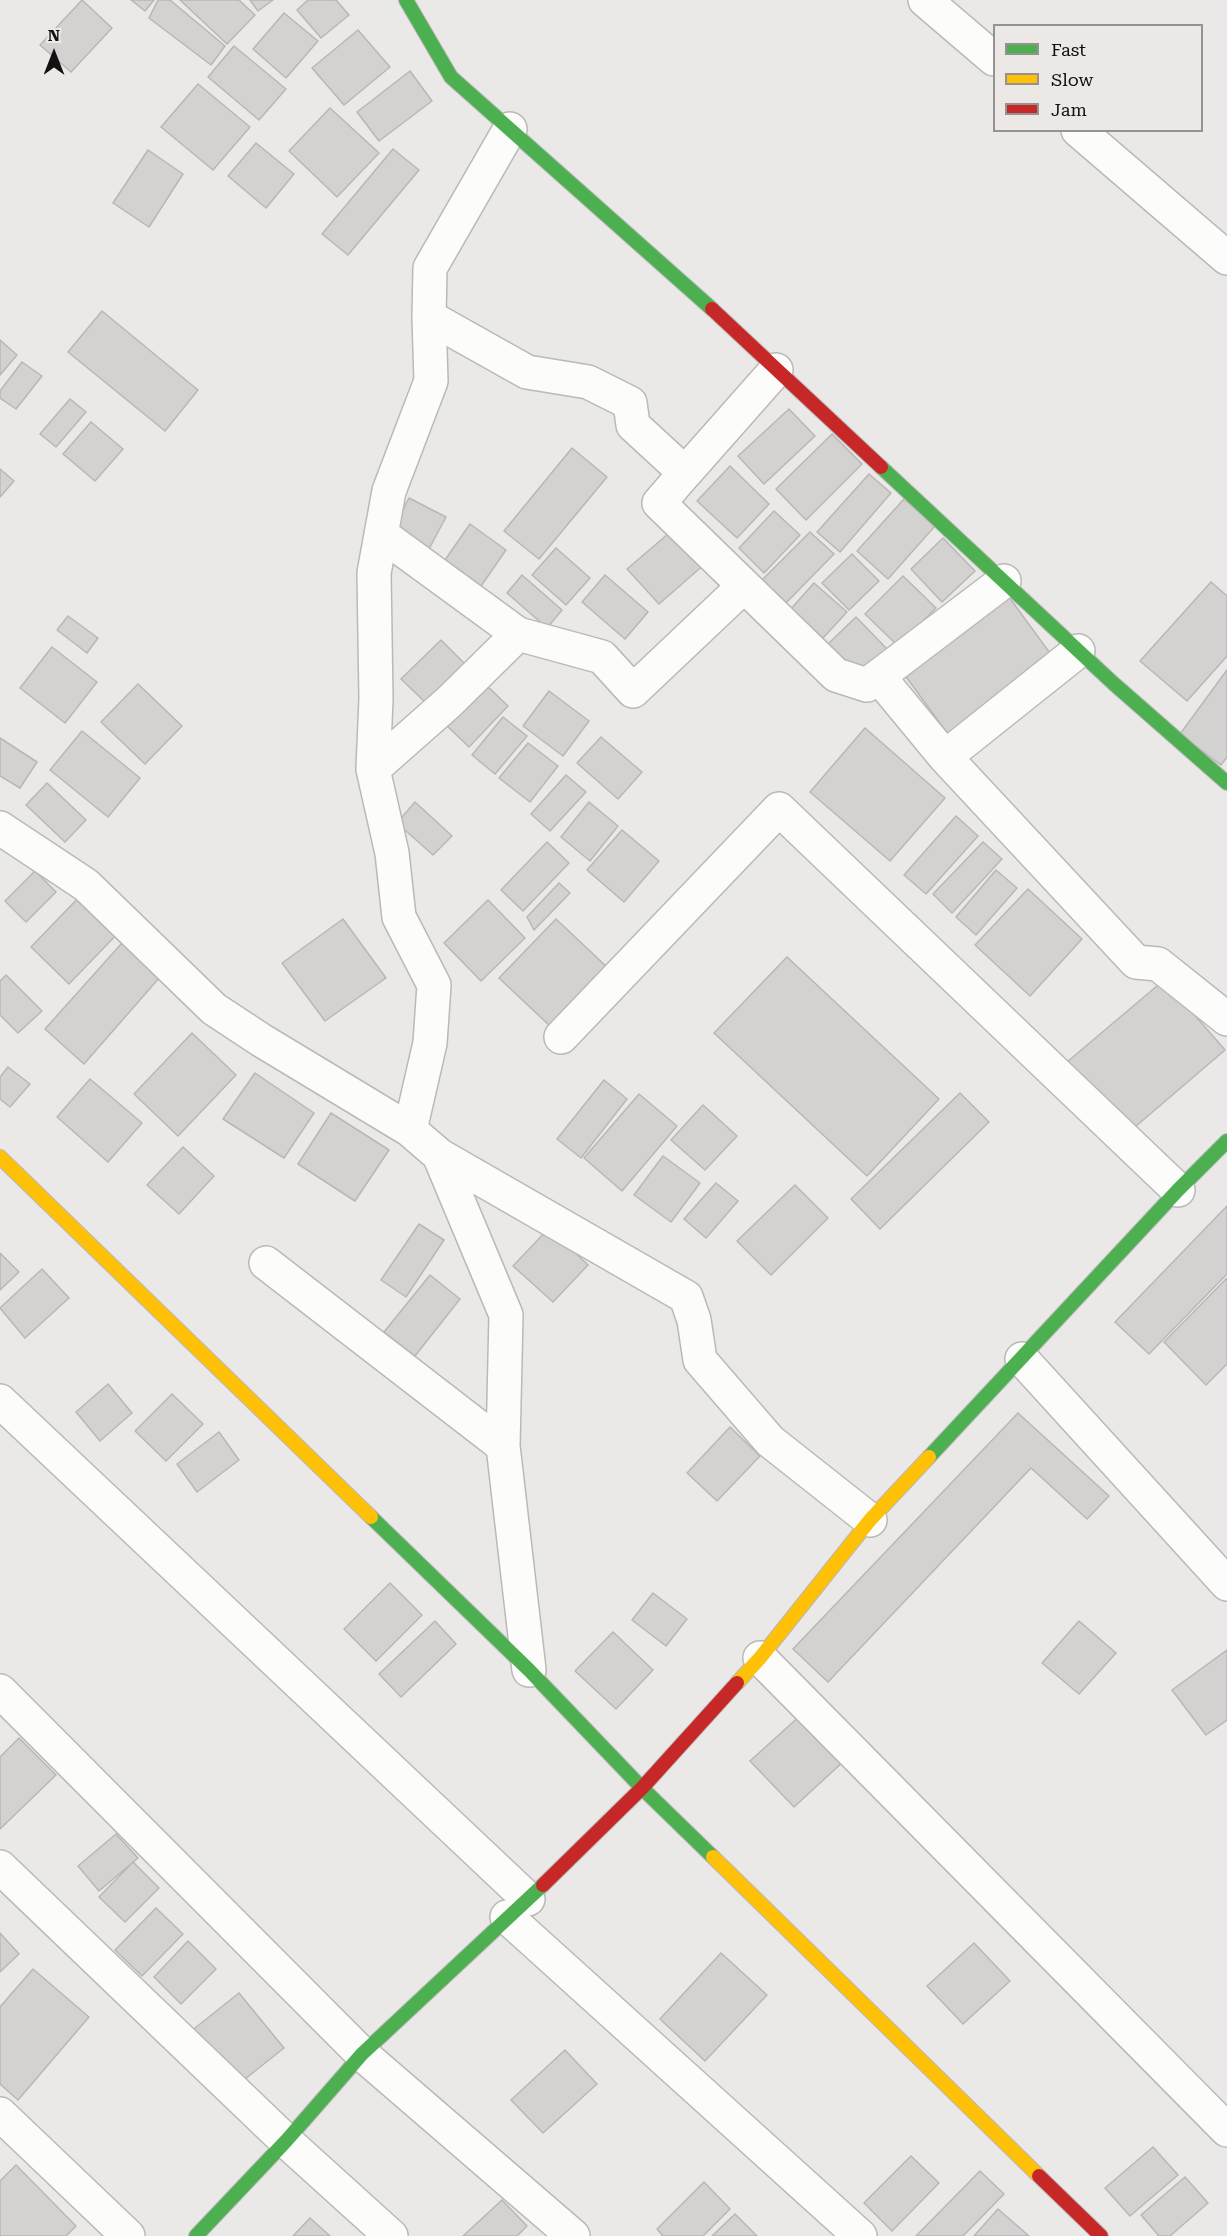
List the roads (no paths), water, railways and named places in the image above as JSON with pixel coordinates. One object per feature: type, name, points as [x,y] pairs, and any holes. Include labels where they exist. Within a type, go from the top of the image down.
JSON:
[{"type":"street","points":[[406,0],[451,77],[660,262],[1078,651],[1227,783]]},
{"type":"street","points":[[925,0],[993,58]]},
{"type":"street","points":[[410,1130],[430,1043],[434,985],[399,916],[392,853],[373,770],[376,699],[374,573],[389,491],[431,381],[430,268],[510,129]]},
{"type":"street","points":[[1080,132],[1227,258]]},
{"type":"street","points":[[429,317],[527,372],[588,382],[630,403],[633,426],[685,473]]},
{"type":"street","points":[[776,370],[659,503],[836,675],[867,686],[1004,581]]},
{"type":"street","points":[[381,534],[518,634],[602,657],[633,691],[744,586]]},
{"type":"street","points":[[373,770],[449,702],[518,634]]},
{"type":"street","points":[[945,757],[1078,651]]},
{"type":"street","points":[[879,677],[945,757],[1136,962],[1158,964],[1227,1018]]},
{"type":"street","points":[[561,1037],[779,809],[1178,1190]]},
{"type":"street","points":[[0,828],[86,885],[214,1009],[410,1130],[439,1155],[686,1297],[694,1320],[700,1360],[770,1441],[870,1520]]},
{"type":"street","points":[[196,2236],[362,2054],[642,1788],[760,1658],[870,1520],[1178,1190],[1227,1141]]},
{"type":"street","points":[[439,1155],[506,1315],[503,1446],[529,1670]]},
{"type":"street","points":[[0,1157],[529,1670],[642,1788],[1101,2236]]},
{"type":"street","points":[[266,1263],[503,1446]]},
{"type":"street","points":[[1022,1359],[1227,1584]]},
{"type":"street","points":[[0,1401],[518,1908],[860,2236]]},
{"type":"street","points":[[760,1658],[1227,2130]]},
{"type":"street","points":[[0,1691],[362,2054],[573,2236]]},
{"type":"street","points":[[0,1867],[285,2140],[391,2236]]},
{"type":"street","points":[[0,2114],[128,2236]]}]
